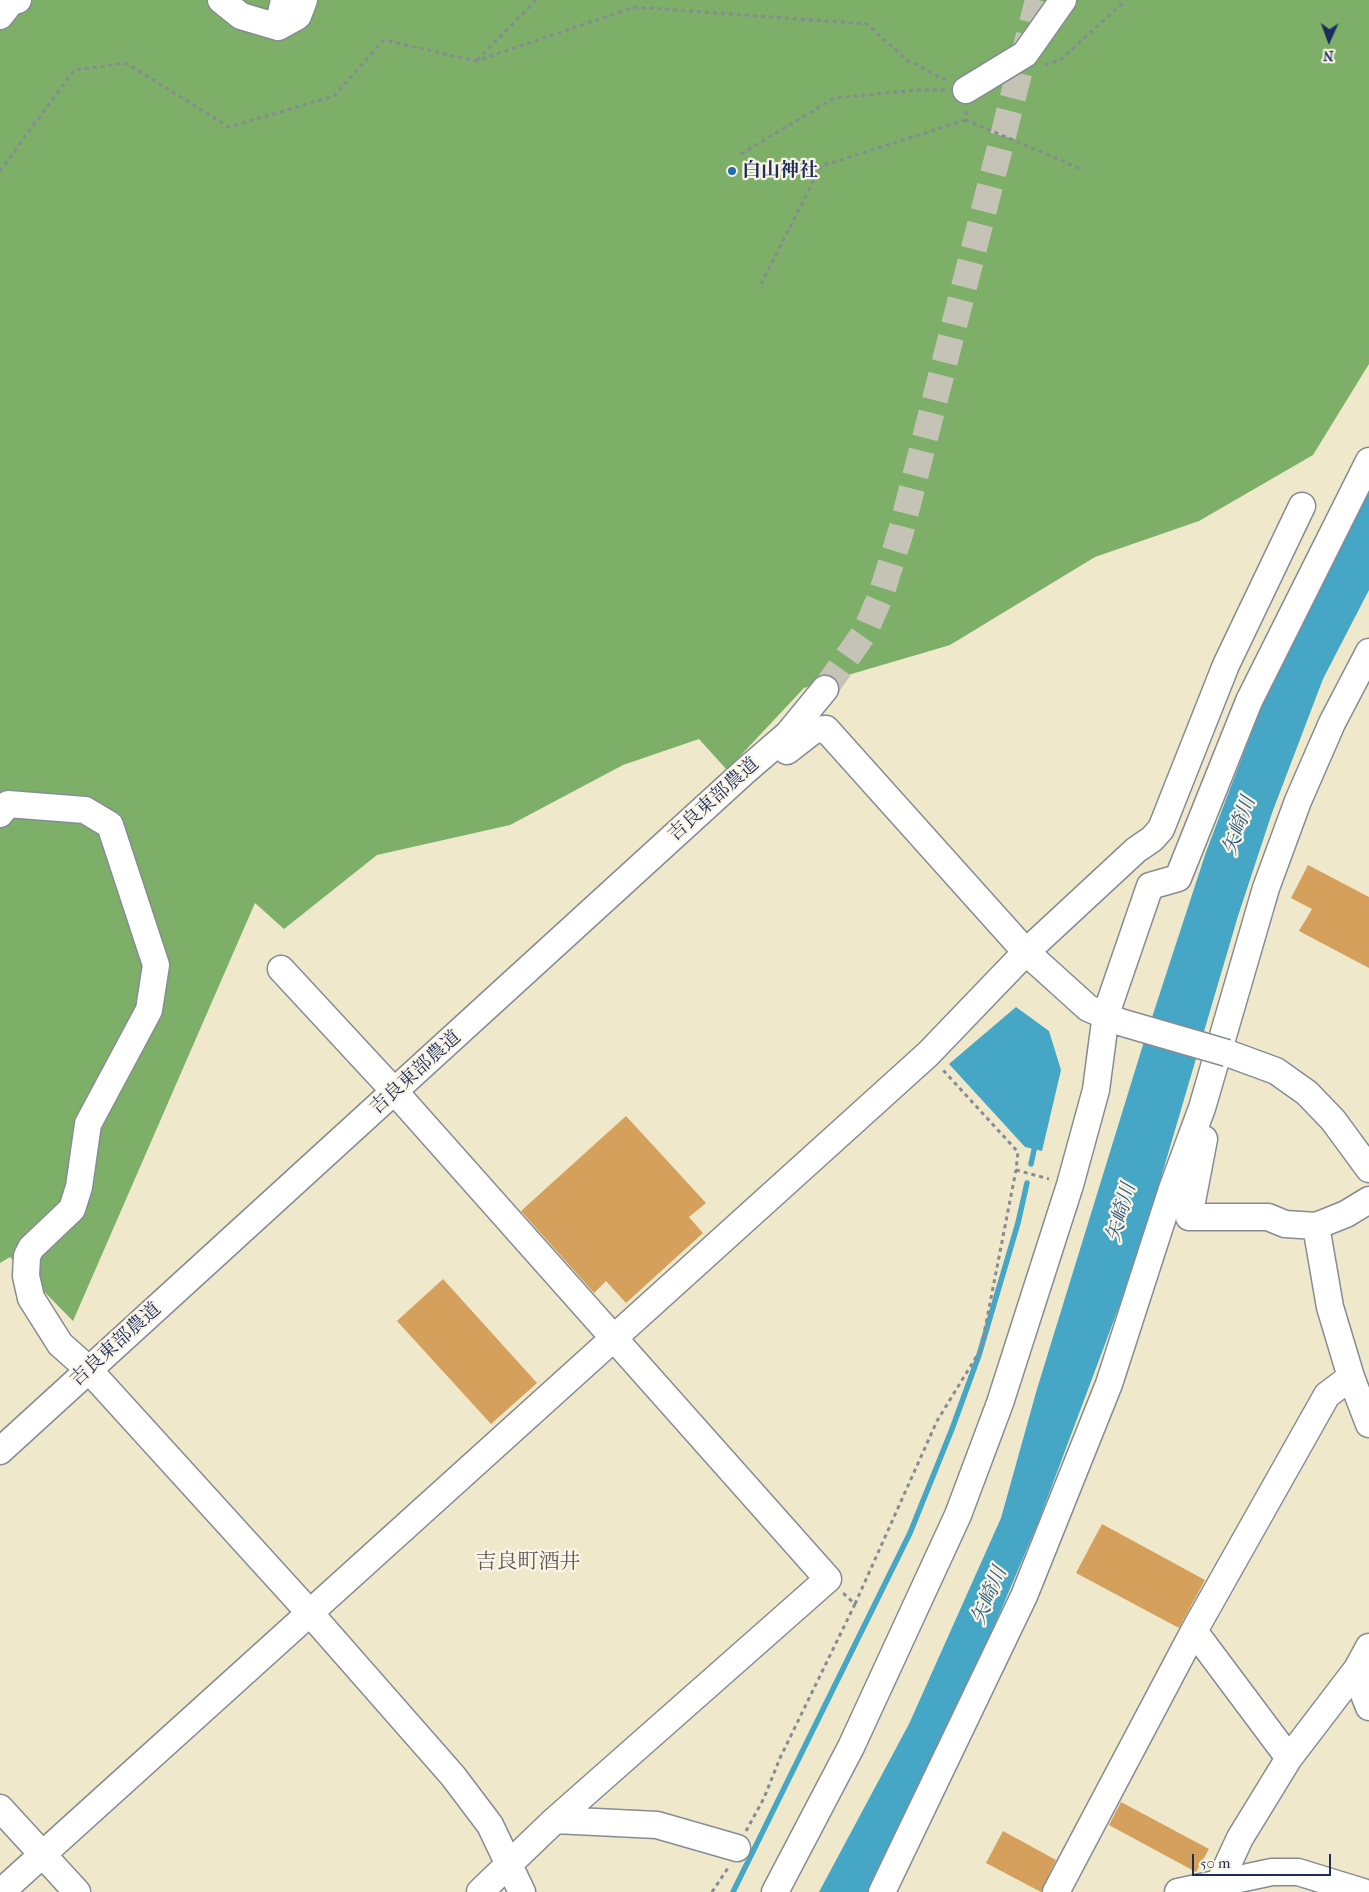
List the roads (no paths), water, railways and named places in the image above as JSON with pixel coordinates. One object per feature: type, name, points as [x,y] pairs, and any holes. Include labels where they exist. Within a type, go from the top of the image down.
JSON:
[{"type":"street","points":[[0,16],[11,2],[18,0]]},
{"type":"street","points":[[221,0],[241,16],[278,27],[298,16],[304,0]]},
{"type":"street","points":[[278,27],[284,0]]},
{"type":"street","points":[[966,90],[1025,54],[1063,0]]},
{"type":"street","points":[[776,1892],[851,1747],[958,1514],[1000,1403],[1070,1185],[1113,1018],[1150,886],[1178,878],[1249,701],[1369,461]]},
{"type":"street","points":[[1,1892],[308,1612],[928,1054],[1026,952],[1161,829],[1226,665],[1302,506]]},
{"type":"street","points":[[882,1892],[1031,1578],[1109,1384],[1172,1189],[1202,1108],[1266,888],[1298,801],[1332,723],[1369,652]]},
{"type":"street","name":"吉良東部農道","points":[[0,1451],[744,772],[788,734],[825,689]]},
{"type":"street","points":[[744,772],[762,771],[814,730],[826,729],[1026,952],[1088,1008],[1113,1018],[1227,1052],[1276,1071],[1307,1094],[1333,1120],[1369,1167]]},
{"type":"street","points":[[0,814],[8,804],[85,810],[110,825],[156,965],[149,1010],[88,1124],[79,1187],[72,1209],[31,1248],[27,1256],[26,1276],[31,1298],[60,1344],[88,1369],[308,1612],[453,1776],[490,1825],[522,1892]]},
{"type":"street","points":[[281,969],[395,1092],[828,1580],[555,1820],[480,1892]]},
{"type":"street","points":[[1202,1108],[1207,1120],[1189,1217],[1268,1217],[1285,1224],[1316,1226],[1346,1214],[1369,1200]]},
{"type":"street","points":[[1316,1226],[1330,1307],[1351,1376],[1369,1424]]},
{"type":"street","points":[[1056,1892],[1194,1631],[1327,1395],[1351,1376]]},
{"type":"street","points":[[1194,1631],[1289,1758]]},
{"type":"street","points":[[1216,1888],[1240,1838],[1289,1758],[1355,1672],[1369,1647]]},
{"type":"street","points":[[1355,1672],[1369,1706]]},
{"type":"street","points":[[0,1808],[77,1892]]},
{"type":"street","points":[[555,1820],[657,1825],[737,1848]]},
{"type":"street","points":[[1178,1892],[1216,1888],[1272,1872],[1298,1872],[1363,1892]]},
{"type":"water","name":"矢崎川","points":[[1369,472],[1369,590],[1323,679],[1272,813],[1238,916],[1155,1198],[1120,1304],[1038,1523],[984,1650],[868,1892],[819,1892],[909,1724],[1001,1518],[1037,1389],[1142,1048],[1206,852],[1293,623]]},
{"type":"water","points":[[1016,1007],[1049,1031],[1061,1070],[1042,1151],[1025,1147],[949,1064]]},
{"type":"waterway","points":[[1031,1164],[1036,1141]]},
{"type":"waterway","points":[[733,1892],[910,1533],[952,1429],[979,1355],[1018,1223],[1027,1183]]},
{"type":"tunnel","points":[[825,689],[865,632],[881,595],[901,531],[1038,0]]},
{"type":"place","name":"白山神社","points":[[732,171]]},
{"type":"district","name":"吉良町酒井","points":[[528,1563]]}]
